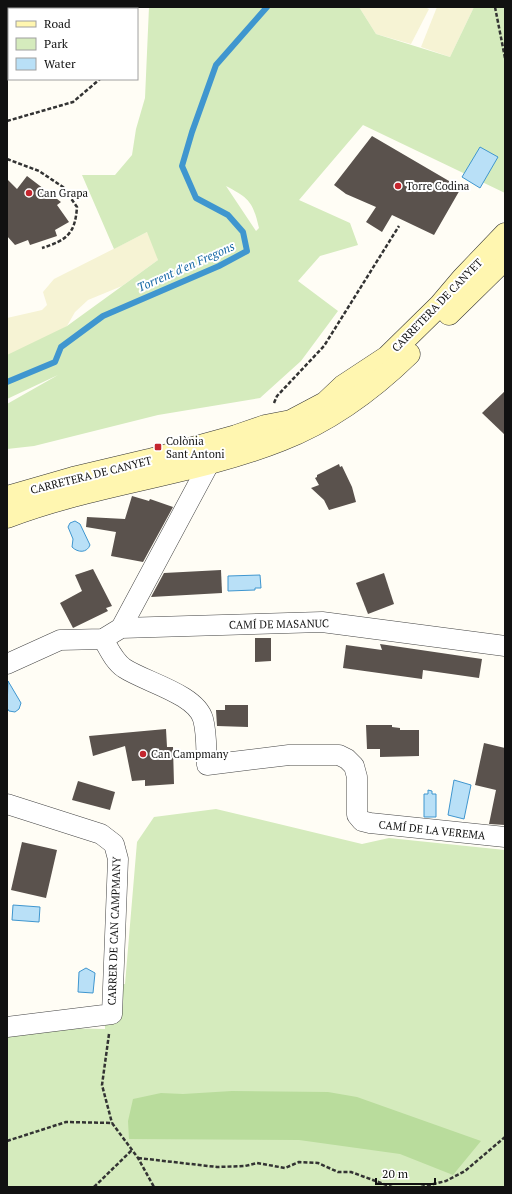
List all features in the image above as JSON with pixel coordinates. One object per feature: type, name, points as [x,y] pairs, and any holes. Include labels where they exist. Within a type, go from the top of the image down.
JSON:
[{"type":"street","name":"CARRETERA DE CANYET","points":[[7,497],[73,478],[150,460],[229,438],[265,426],[291,421],[325,403],[343,386],[387,357],[440,305],[462,279],[505,234]]},
{"type":"street","name":"CARRETERA DE CANYET","points":[[7,517],[52,501],[247,452],[283,440],[321,421],[357,399],[382,380],[505,257]]},
{"type":"street","points":[[440,305],[450,302],[487,264],[505,257]]},
{"type":"street","points":[[121,628],[214,452],[278,432],[291,421]]},
{"type":"street","name":"CAMÍ DE MASANUC","points":[[103,639],[121,628],[322,622],[505,646]]},
{"type":"street","points":[[7,664],[60,640],[103,639]]},
{"type":"street","name":"CAMÍ DE LA VEREMA","points":[[103,639],[114,659],[124,668],[176,694],[194,705],[203,718],[207,765],[289,755],[339,755],[347,759],[354,766],[357,777],[358,815],[362,821],[505,837]]},
{"type":"street","name":"CARRER DE CAN CAMPMANY","points":[[7,804],[101,834],[114,844],[118,859],[112,1014]]},
{"type":"street","points":[[7,1027],[112,1014]]},
{"type":"path","points":[[495,7],[505,58]]},
{"type":"path","points":[[7,121],[73,102],[99,80]]},
{"type":"path","points":[[7,159],[39,171],[63,188],[77,207],[76,224],[68,235],[58,243],[42,248]]},
{"type":"path","points":[[265,426],[277,396],[324,346],[399,226]]},
{"type":"path","points":[[112,1014],[102,1085],[112,1123],[138,1158],[154,1187]]},
{"type":"path","points":[[7,1141],[66,1122],[112,1123]]},
{"type":"path","points":[[421,1187],[446,1181],[465,1171],[505,1138]]},
{"type":"path","points":[[94,1187],[132,1150]]},
{"type":"path","points":[[138,1158],[217,1167],[245,1166],[257,1163],[285,1168],[299,1162],[318,1163],[338,1172],[351,1172],[392,1187]]},
{"type":"shaded area","points":[[359,7],[424,7],[429,9],[411,44],[376,34]]},
{"type":"shaded area","points":[[437,7],[474,7],[450,57],[421,47]]},
{"type":"shaded area","points":[[151,230],[158,260],[122,286],[88,300],[75,312],[67,326],[7,361],[7,318],[42,310],[47,305],[43,292],[54,279]]},
{"type":"green space","points":[[149,7],[359,7],[376,34],[450,57],[474,7],[505,7],[505,193],[363,125],[299,200],[350,223],[358,245],[320,256],[298,281],[338,311],[301,361],[260,398],[158,415],[34,446],[7,449],[7,404],[58,375],[7,399],[7,355],[67,326],[158,260],[147,232],[114,249],[82,175],[115,175],[132,155],[136,129],[145,98]],"holes":[[[226,186],[240,194],[252,206],[259,228],[256,231]]]},
{"type":"green space","points":[[216,809],[362,844],[389,838],[505,850],[505,1187],[7,1187],[7,1027],[105,1029],[104,985],[125,984],[137,842],[154,817]]},
{"type":"green space","points":[[232,1091],[328,1092],[357,1097],[481,1141],[453,1175],[400,1154],[299,1140],[129,1139],[128,1121],[133,1099],[161,1093],[183,1094]]},
{"type":"water","points":[[480,147],[498,157],[480,188],[462,177]]},
{"type":"water","points":[[75,521],[80,524],[90,545],[85,551],[80,551],[72,547],[73,539],[68,527],[70,523]]},
{"type":"water","points":[[260,575],[261,588],[255,588],[255,590],[228,591],[228,576]]},
{"type":"water","points":[[8,681],[21,703],[19,709],[15,712],[9,711],[7,708]]},
{"type":"water","points":[[454,780],[471,785],[464,819],[448,815]]},
{"type":"water","points":[[428,790],[432,791],[432,794],[436,794],[436,817],[424,817],[424,794],[428,794]]},
{"type":"water","points":[[13,905],[40,907],[39,922],[12,920]]},
{"type":"water","points":[[86,968],[95,973],[93,993],[78,992],[79,972]]},
{"type":"building","name":"Torre Codina","points":[[372,136],[461,188],[434,235],[392,215],[382,232],[366,222],[376,207],[346,194],[334,185]]},
{"type":"building","points":[[27,176],[61,202],[57,205],[69,222],[55,230],[57,236],[30,245],[28,240],[15,245],[7,236],[7,179],[17,189]]},
{"type":"building","points":[[505,391],[505,435],[482,413]]},
{"type":"building","points":[[339,464],[340,467],[342,466],[352,487],[356,502],[329,510],[324,500],[311,488],[319,485],[315,478],[317,475]]},
{"type":"building","points":[[132,496],[149,501],[150,499],[173,507],[143,562],[111,556],[116,532],[86,527],[87,517],[125,519]]},
{"type":"building","points":[[93,569],[112,606],[106,608],[108,611],[73,628],[60,603],[82,591],[75,575]]},
{"type":"building","points":[[221,570],[222,593],[151,597],[164,573]]},
{"type":"building","points":[[384,573],[394,604],[368,614],[356,583]]},
{"type":"building","points":[[255,638],[271,638],[271,661],[255,662]]},
{"type":"building","points":[[380,644],[482,659],[479,678],[423,670],[422,679],[343,668],[346,645],[382,650]]},
{"type":"building","points":[[225,705],[248,705],[248,727],[217,726],[216,710],[225,710]]},
{"type":"building","points":[[366,725],[392,725],[392,727],[400,728],[400,730],[419,730],[419,756],[380,757],[380,749],[367,749]]},
{"type":"building","points":[[166,729],[167,747],[173,747],[174,784],[145,786],[145,780],[132,781],[125,746],[93,756],[89,736]]},
{"type":"building","points":[[484,743],[505,748],[505,825],[489,824],[496,790],[475,785]]},
{"type":"building","points":[[78,781],[115,792],[110,810],[72,800]]},
{"type":"building","points":[[22,842],[57,850],[46,898],[11,890]]},
{"type":"waterway","name":"Torrent d'en Fregons","points":[[7,382],[55,362],[61,347],[103,316],[219,266],[247,251],[243,232],[228,215],[196,198],[182,166],[192,132],[216,65],[267,7]]},
{"type":"place","name":"Torre Codina","points":[[398,186]]},
{"type":"place","name":"Can Grapa","points":[[29,193]]},
{"type":"place","name":"Colònia Sant Antoni","points":[[158,447]]},
{"type":"place","name":"Can Campmany","points":[[143,754]]}]
